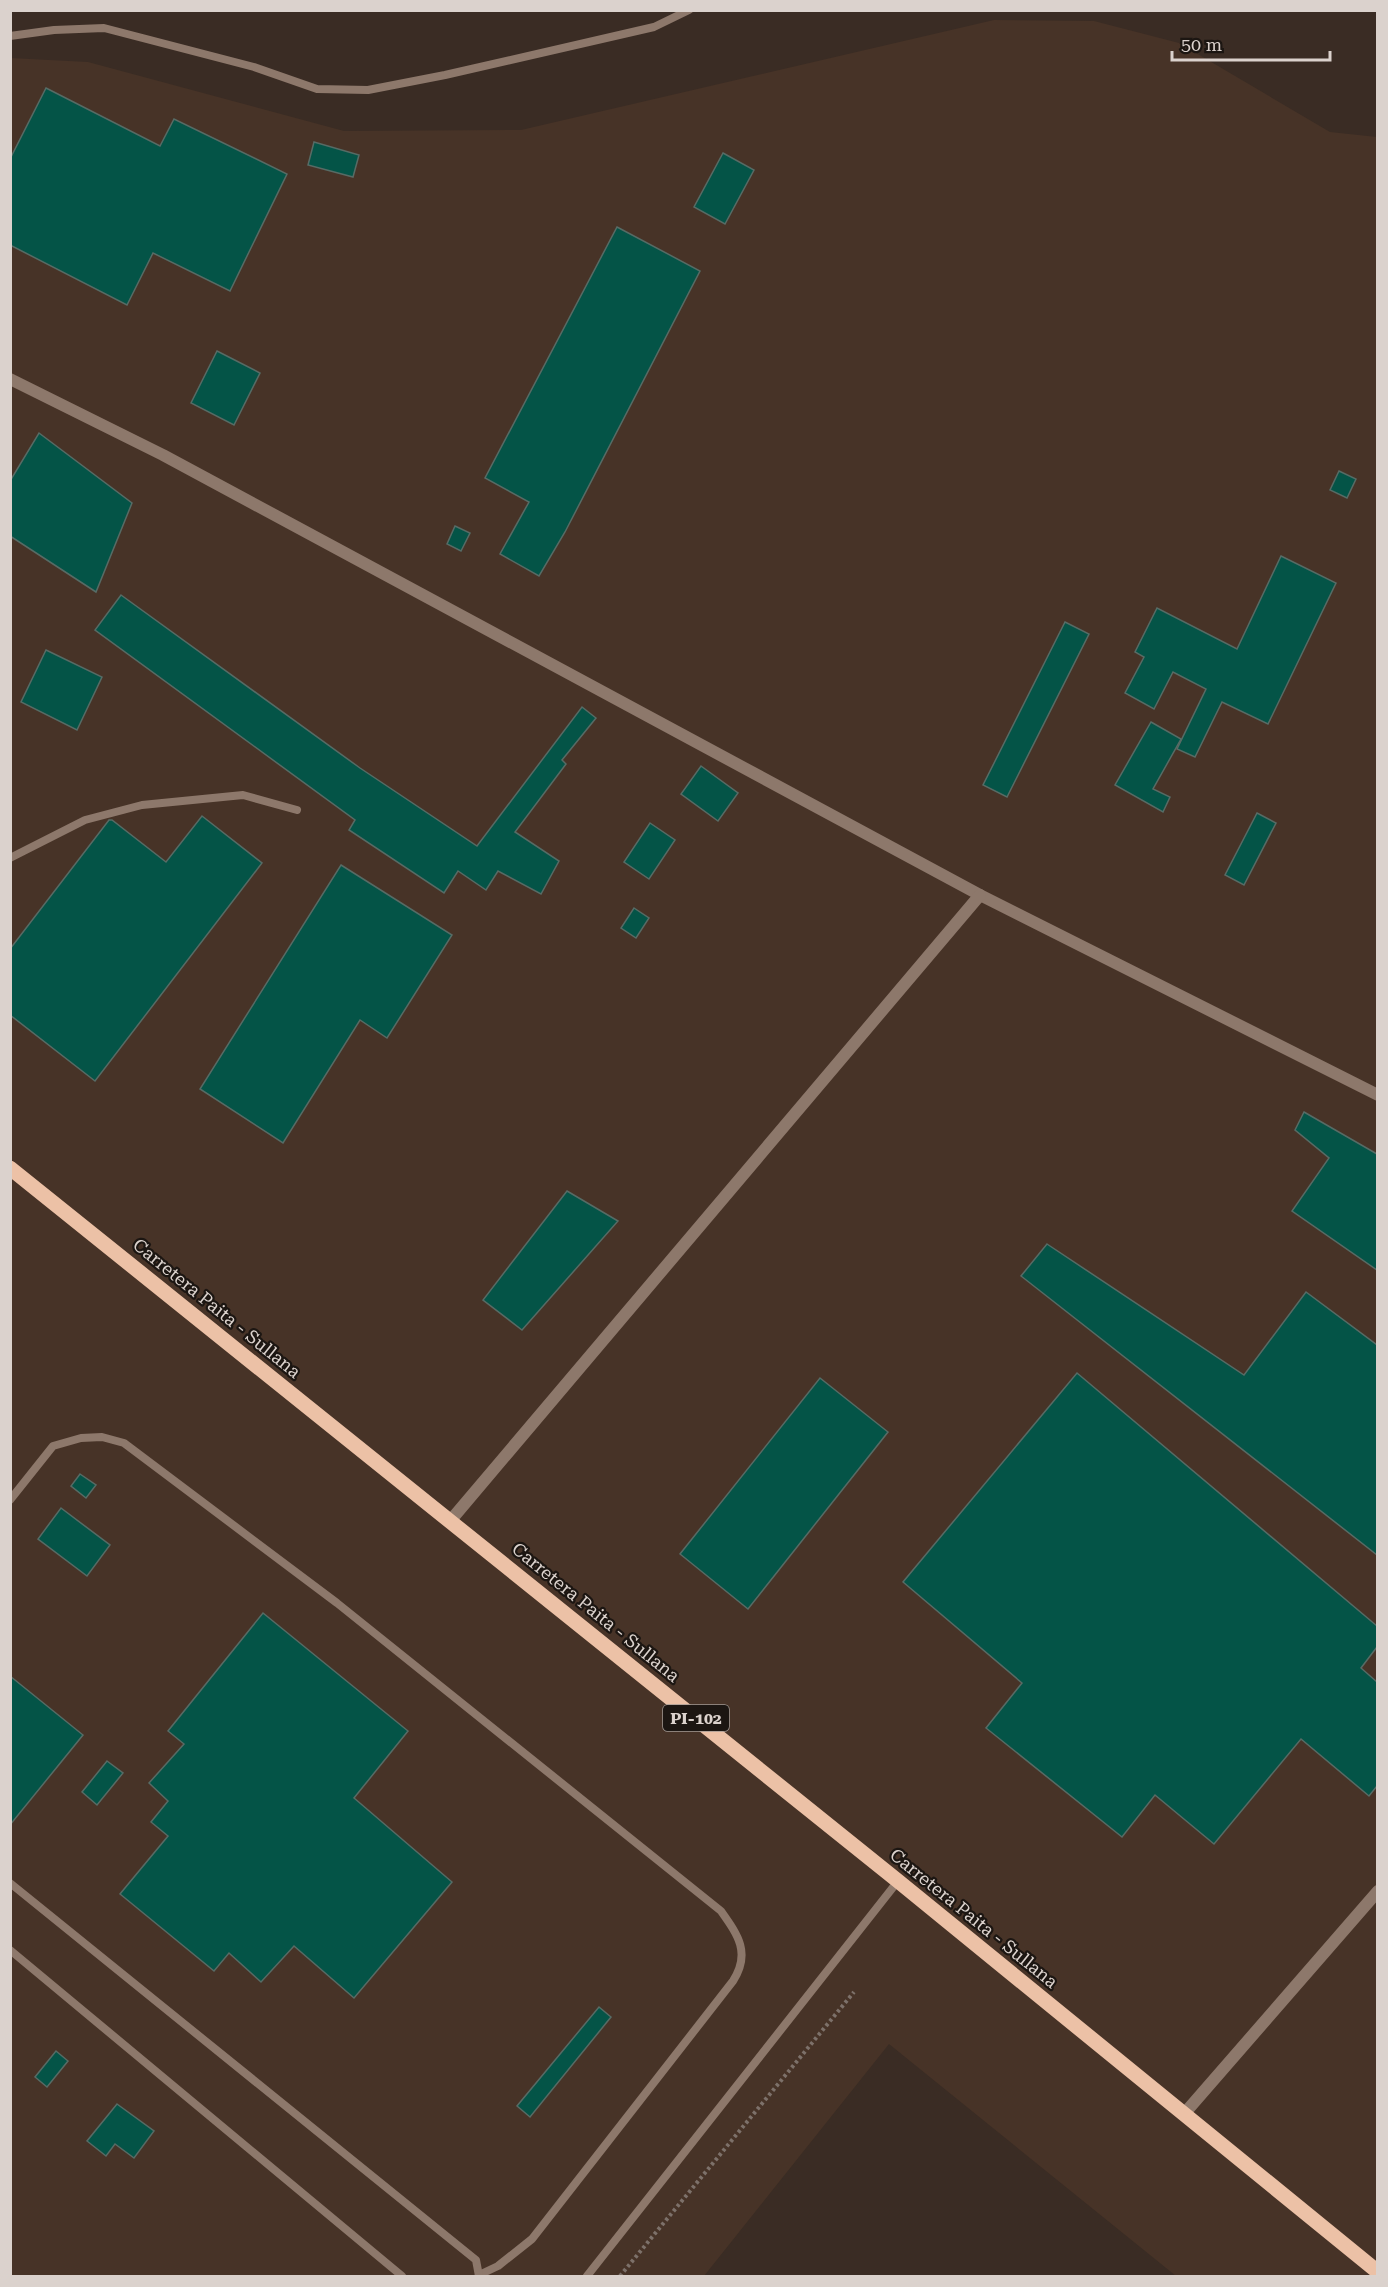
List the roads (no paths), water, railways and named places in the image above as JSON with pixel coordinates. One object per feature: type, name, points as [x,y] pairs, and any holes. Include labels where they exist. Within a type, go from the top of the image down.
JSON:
[{"type":"main road","name":"Carretera Paita - Sullana","points":[[10,1168],[898,1881],[1377,2272]]},
{"type":"street","points":[[10,379],[163,455],[980,895],[1377,1095]]},
{"type":"street","points":[[450,1520],[980,895]]},
{"type":"street","points":[[1184,2114],[1377,1891]]},
{"type":"lane","points":[[10,36],[54,30],[104,28],[254,67],[317,89],[368,90],[445,75],[654,27],[689,10]]},
{"type":"lane","points":[[10,858],[85,820],[142,806],[243,795],[297,810]]},
{"type":"lane","points":[[10,1500],[53,1446],[81,1438],[102,1437],[124,1443],[346,1610],[721,1911],[737,1933],[742,1951],[742,1967],[734,1981],[532,2240],[498,2266],[479,2276],[476,2260],[10,1883]]},
{"type":"lane","points":[[587,2277],[898,1881]]},
{"type":"lane","points":[[10,1950],[402,2277]]}]
